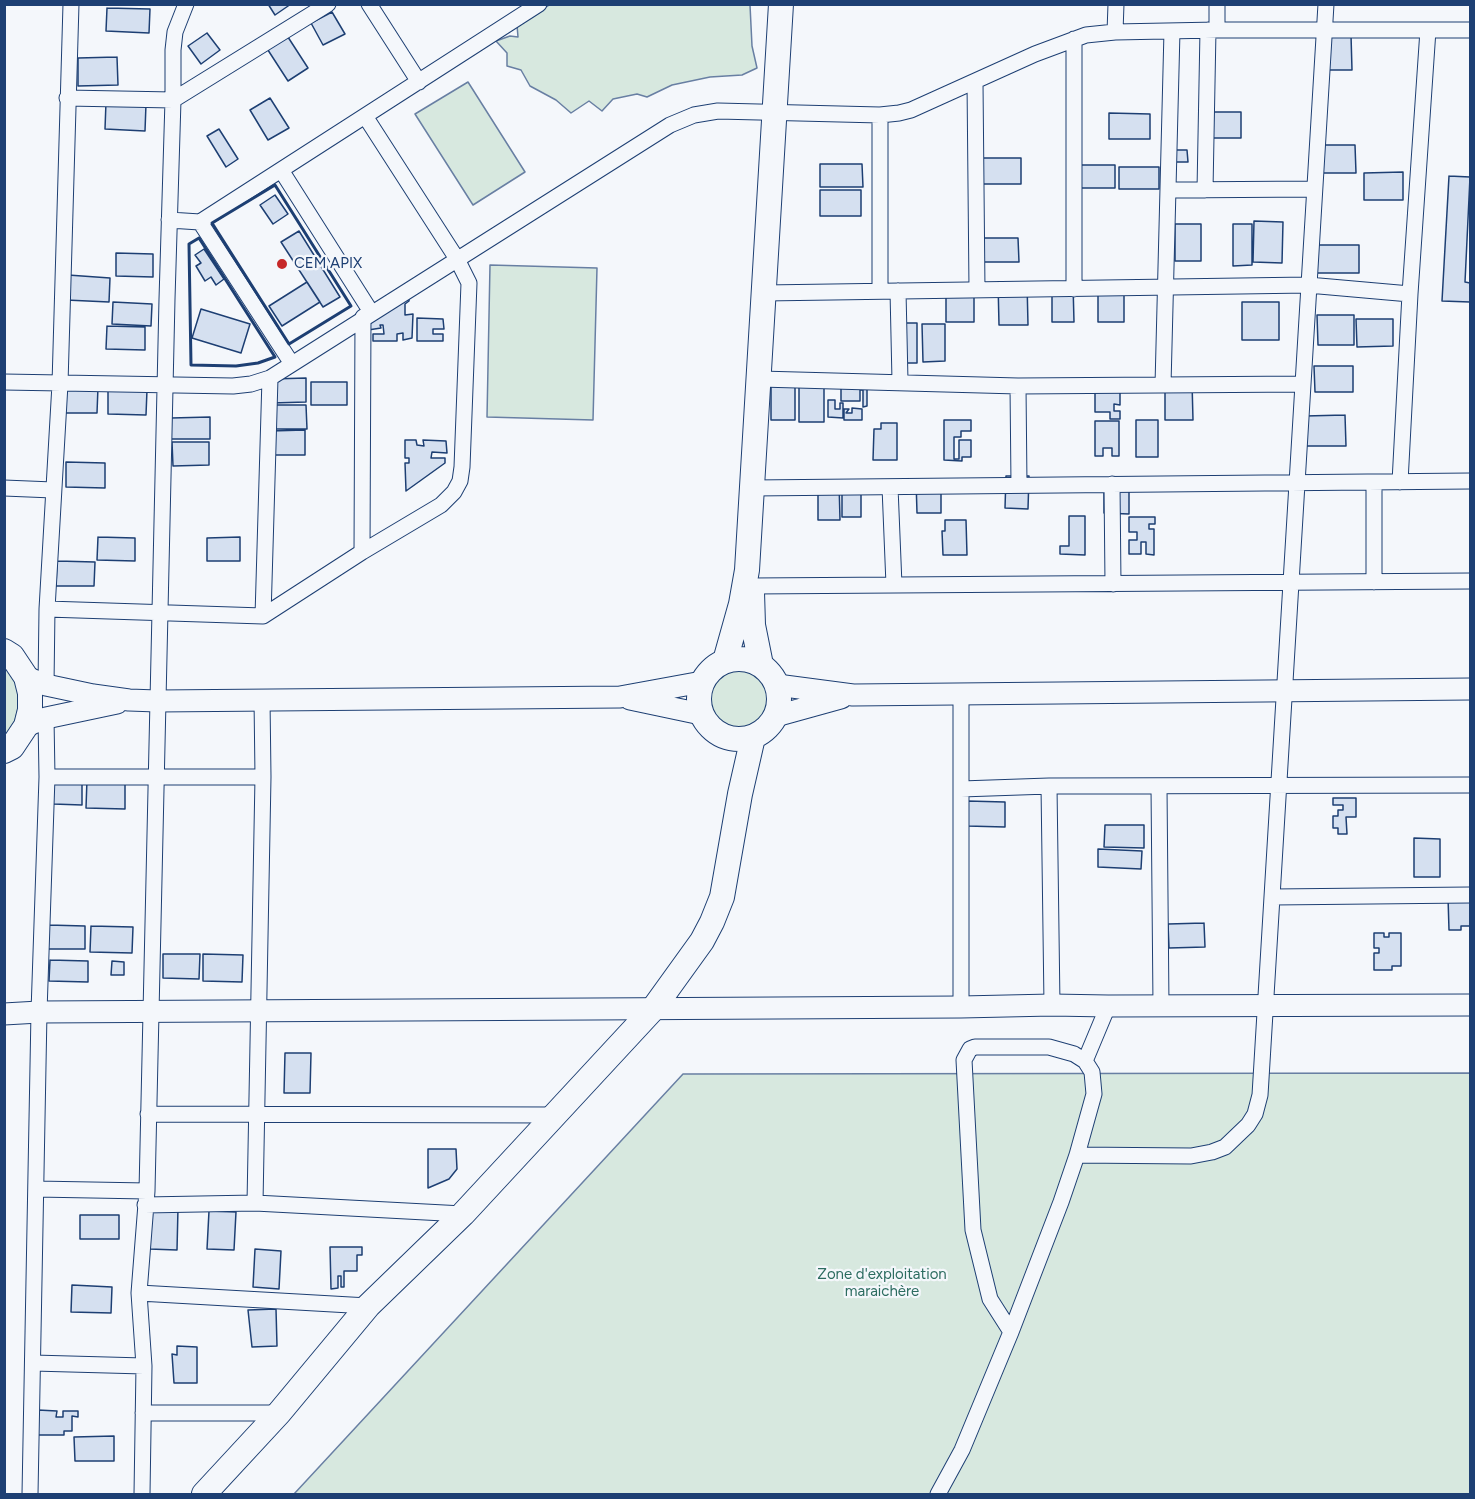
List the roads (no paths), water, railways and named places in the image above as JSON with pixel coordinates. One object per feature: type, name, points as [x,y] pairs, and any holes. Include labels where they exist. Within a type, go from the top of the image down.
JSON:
[{"type":"main road","points":[[761,665],[753,625],[750,578],[752,488],[781,4]]},
{"type":"main road","points":[[724,661],[750,578]]},
{"type":"main road","points":[[4,651],[12,656],[36,681],[30,693],[30,710],[36,722],[12,747],[4,751]]},
{"type":"main road","points":[[737,658],[761,665],[771,673],[777,685],[780,700],[776,716],[767,729],[753,737],[738,740],[722,736],[709,727],[701,714],[698,698],[702,682],[711,669],[724,661],[737,658]]},
{"type":"main road","points":[[722,736],[741,794]]},
{"type":"main road","points":[[204,1494],[279,1413],[368,1306],[463,1214],[653,1009],[702,941],[722,897],[753,737]]},
{"type":"street","points":[[71,4],[60,384],[47,609],[36,681],[129,700],[157,701],[620,697],[702,682]]},
{"type":"street","points":[[142,1494],[144,1366],[139,1293],[146,1198],[173,50],[175,32],[186,4]]},
{"type":"street","points":[[67,98],[173,100],[328,4]]},
{"type":"street","points":[[369,4],[419,82]]},
{"type":"street","points":[[169,220],[200,222],[538,4]]},
{"type":"street","points":[[1115,32],[1116,4]]},
{"type":"street","points":[[1205,190],[1212,30],[1217,4]]},
{"type":"street","points":[[1077,1155],[1191,1156],[1212,1152],[1225,1147],[1248,1125],[1255,1114],[1260,1095],[1326,4]]},
{"type":"street","points":[[4,382],[233,386],[251,384],[270,378],[670,125],[694,115],[718,111],[880,115],[911,110],[1035,54],[1086,35],[1115,32],[1212,30],[1470,30]]},
{"type":"street","points":[[1400,482],[1428,30]]},
{"type":"street","points":[[1163,385],[1172,31]]},
{"type":"street","points":[[1074,39],[1074,289]]},
{"type":"street","points":[[975,81],[977,290]]},
{"type":"street","points":[[880,115],[880,291]]},
{"type":"street","points":[[47,609],[263,616],[362,552],[441,505],[454,492],[460,481],[462,467],[469,283],[458,259],[365,116]]},
{"type":"street","points":[[280,170],[367,315],[362,552]]},
{"type":"street","points":[[1168,190],[1314,189]]},
{"type":"street","points":[[200,222],[292,364]]},
{"type":"street","points":[[764,293],[1308,285],[1410,294]]},
{"type":"street","points":[[898,291],[900,381]]},
{"type":"street","points":[[263,616],[270,378]]},
{"type":"street","points":[[760,379],[1018,386],[1303,384]]},
{"type":"street","points":[[1018,386],[1019,485]]},
{"type":"street","points":[[752,488],[1470,480]]},
{"type":"street","points":[[1374,482],[1374,582]]},
{"type":"street","points":[[1112,484],[1113,584]]},
{"type":"street","points":[[890,487],[894,585]]},
{"type":"street","points":[[4,488],[53,490]]},
{"type":"street","points":[[750,578],[894,585],[1470,581]]},
{"type":"street","points":[[777,685],[853,695],[1470,689]]},
{"type":"street","points":[[776,716],[853,695]]},
{"type":"street","points":[[961,695],[961,1007]]},
{"type":"street","points":[[620,697],[701,714]]},
{"type":"street","points":[[255,1203],[263,777],[262,699]]},
{"type":"street","points":[[30,1494],[39,1012],[47,777],[36,722],[129,700]]},
{"type":"street","points":[[47,777],[263,777]]},
{"type":"street","points":[[961,789],[1049,786],[1159,788],[1470,785]]},
{"type":"street","points":[[1049,786],[1052,1005]]},
{"type":"street","points":[[1159,788],[1161,1006]]},
{"type":"street","points":[[1273,897],[1470,895]]},
{"type":"street","points":[[4,1014],[1052,1005],[1470,1005]]},
{"type":"street","points":[[1085,1061],[1108,1006]]},
{"type":"street","points":[[938,1494],[962,1450],[1011,1332],[1077,1155],[1094,1094],[1092,1072],[1085,1061],[1063,1050],[1049,1047],[975,1047],[970,1049],[964,1060],[973,1230],[990,1299],[1011,1332]]},
{"type":"street","points":[[148,1114],[554,1115]]},
{"type":"street","points":[[36,1189],[146,1198],[463,1214]]},
{"type":"street","points":[[139,1293],[368,1306]]},
{"type":"street","points":[[33,1363],[144,1366]]},
{"type":"street","points":[[143,1413],[279,1413]]},
{"type":"place","name":"CEM APIX","points":[[282,264]]},
{"type":"park label","name":"Zone d'exploitation maraichère","points":[[882,1284]]}]
